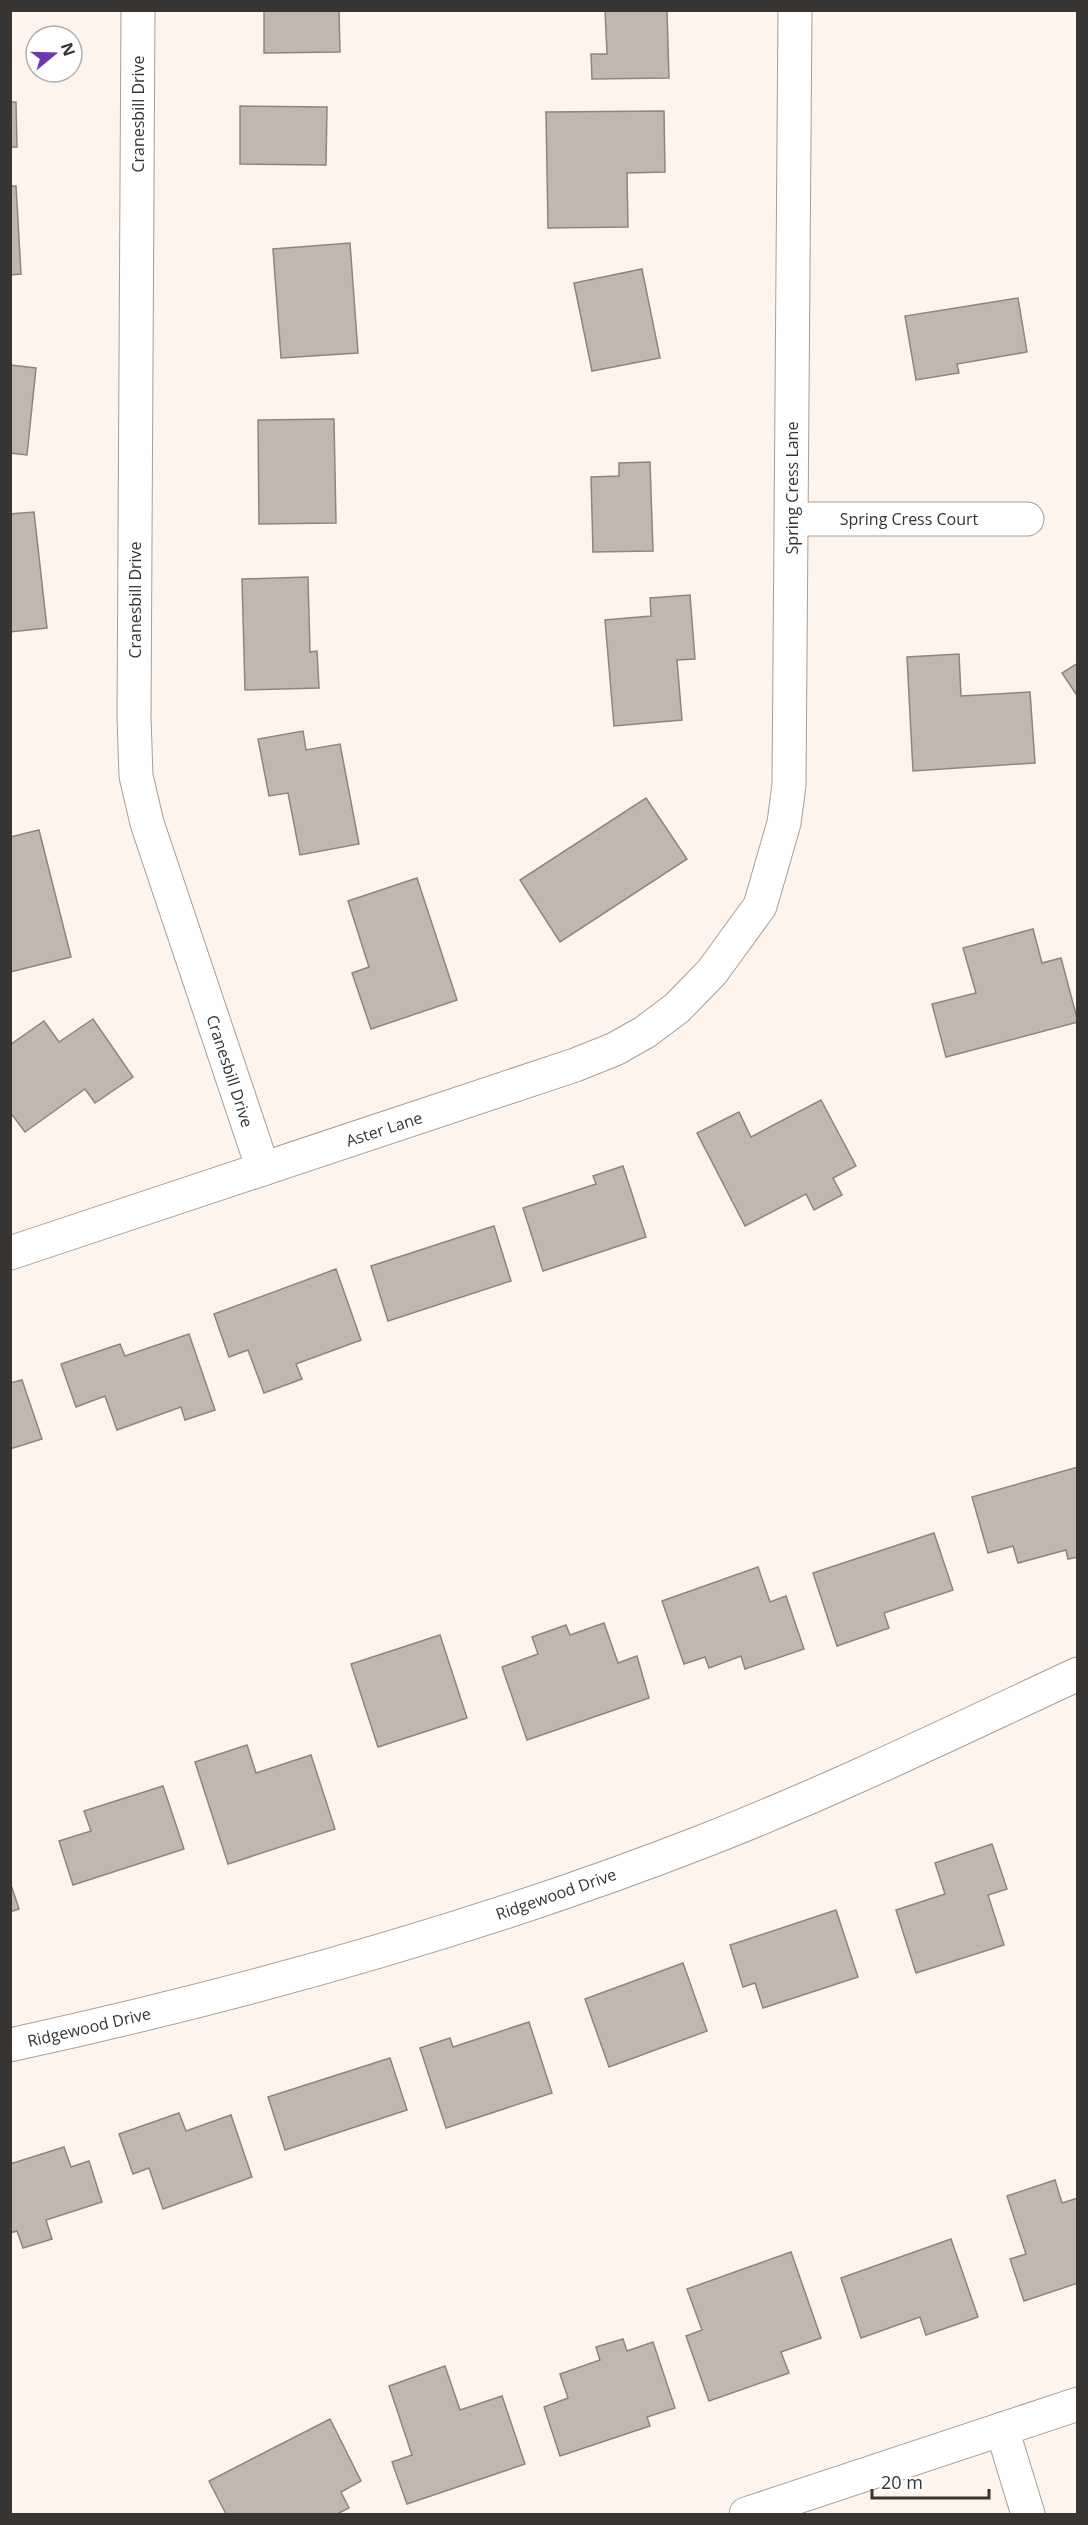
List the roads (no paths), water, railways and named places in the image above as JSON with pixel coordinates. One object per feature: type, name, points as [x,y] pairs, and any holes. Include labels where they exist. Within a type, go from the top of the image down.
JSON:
[{"type":"street","name":"Cranesbill Drive","points":[[138,10],[134,717],[136,776],[147,823],[263,1169]]},
{"type":"street","name":"Spring Cress Lane","points":[[727,952],[760,906],[784,823],[789,785],[795,10]]},
{"type":"street","name":"Spring Cress Court","points":[[792,519],[1027,519]]},
{"type":"street","name":"Aster Lane","points":[[10,1253],[575,1065],[615,1049],[645,1032],[677,1008],[712,972],[727,952]]},
{"type":"street","name":"Ridgewood Drive","points":[[10,2045],[126,2020],[283,1980],[438,1935],[557,1895],[708,1839],[824,1792],[1077,1674]]},
{"type":"street","points":[[746,2514],[1077,2404]]},
{"type":"street","points":[[1002,2429],[1029,2514]]}]
